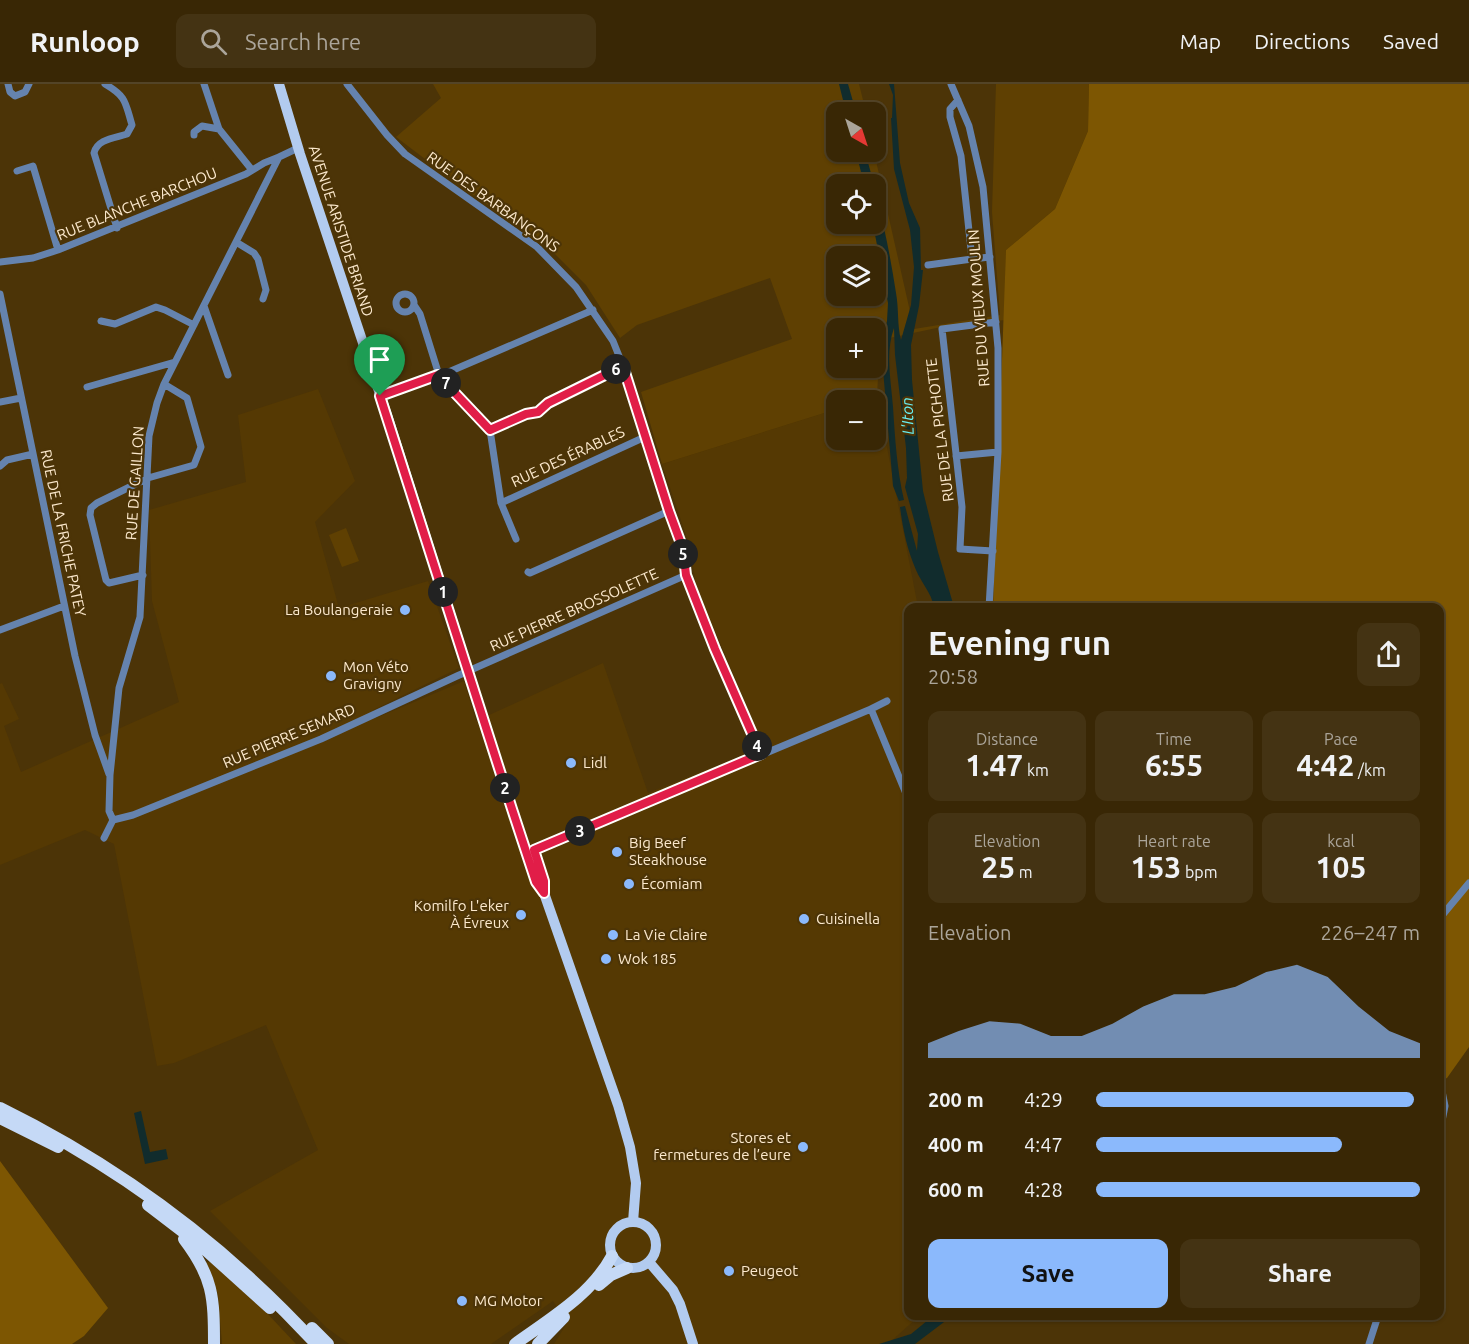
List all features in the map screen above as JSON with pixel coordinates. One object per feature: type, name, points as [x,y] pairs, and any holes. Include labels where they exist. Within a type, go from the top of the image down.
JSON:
[{"type":"highway","points":[[0,1108],[82,1152],[144,1192],[203,1236],[277,1304],[316,1344]]},
{"type":"highway","points":[[0,1118],[84,1162],[140,1198],[249,1287],[306,1344]]},
{"type":"highway","points":[[172,1223],[197,1256],[209,1281],[214,1306],[214,1344]]},
{"type":"highway","points":[[515,1344],[579,1296],[603,1273],[612,1256]]},
{"type":"highway","points":[[538,1344],[596,1287],[611,1275],[627,1268]]},
{"type":"highway","points":[[277,1304],[307,1324],[328,1344]]},
{"type":"main road","name":"AVENUE ARISTIDE BRIAND","points":[[279,84],[454,626],[531,852],[544,881],[544,893],[618,1105],[630,1147],[636,1183],[633,1222]]},
{"type":"main road","points":[[633,1222],[646,1226],[655,1238],[656,1251],[648,1262],[639,1268],[627,1268],[612,1256],[610,1244],[615,1230],[633,1222]]},
{"type":"main road","points":[[648,1262],[673,1290],[693,1344]]},
{"type":"street","points":[[8,84],[10,92],[15,96],[25,92],[29,84]]},
{"type":"street","points":[[105,84],[124,98],[132,125],[127,134],[100,142],[95,147],[94,153],[117,228]]},
{"type":"street","points":[[204,84],[219,129],[252,170]]},
{"type":"street","name":"RUE DES BARBANÇONS","points":[[348,84],[387,135],[405,154],[537,247],[556,264],[593,310],[613,341],[647,436],[669,511],[683,549],[686,575],[715,649],[761,754]]},
{"type":"street","name":"RUE DU VIEUX MOULIN","points":[[951,84],[976,150],[983,187],[998,348],[998,452],[989,603]]},
{"type":"street","points":[[958,100],[950,109],[950,117],[962,156],[972,259]]},
{"type":"street","points":[[194,135],[194,132],[202,126],[219,129]]},
{"type":"street","points":[[279,157],[298,148]]},
{"type":"street","name":"RUE BLANCHE BARCHOU","points":[[0,262],[33,258],[117,228],[246,174],[279,157]]},
{"type":"street","name":"RUE DE GAILLON","points":[[113,820],[109,811],[110,776],[119,688],[140,617],[149,436],[157,403],[175,362],[279,157]]},
{"type":"street","points":[[17,171],[33,166],[58,250]]},
{"type":"street","points":[[236,242],[254,253],[258,259],[266,290],[263,299]]},
{"type":"street","points":[[928,265],[990,257]]},
{"type":"street","name":"RUE DE LA FRICHE PATEY","points":[[0,295],[75,656],[95,735],[110,776]]},
{"type":"street","points":[[414,305],[420,314],[438,375],[490,430],[501,502],[516,539]]},
{"type":"street","points":[[204,306],[228,375]]},
{"type":"street","points":[[101,321],[115,324],[156,307],[194,325]]},
{"type":"street","points":[[380,396],[438,375],[593,310]]},
{"type":"street","name":"RUE DE LA PICHOTTE","points":[[993,551],[960,549],[962,507],[942,328],[996,322]]},
{"type":"street","points":[[87,387],[175,362]]},
{"type":"street","points":[[490,430],[526,414],[538,412],[548,403],[623,366]]},
{"type":"street","points":[[143,575],[110,583],[106,580],[90,515],[91,508],[97,503],[148,478],[194,465],[201,447],[187,398],[165,384]]},
{"type":"street","points":[[0,402],[21,398]]},
{"type":"street","name":"RUE DES ÉRABLES","points":[[501,502],[647,436]]},
{"type":"street","points":[[956,456],[998,452]]},
{"type":"street","points":[[0,466],[8,459],[33,454]]},
{"type":"street","points":[[528,572],[669,511]]},
{"type":"street","name":"RUE PIERRE BROSSOLETTE","points":[[470,670],[686,575]]},
{"type":"street","points":[[0,630],[64,606]]},
{"type":"street","name":"RUE PIERRE SEMARD","points":[[113,820],[133,815],[321,739],[470,670]]},
{"type":"street","points":[[531,852],[887,701]]},
{"type":"street","points":[[872,709],[904,789]]},
{"type":"street","points":[[104,838],[113,820]]},
{"type":"street","points":[[1444,913],[1469,883]]},
{"type":"street","points":[[1369,1344],[1377,1320]]},
{"type":"shaded area","points":[[433,84],[859,84],[864,102],[826,102],[826,162],[876,162],[879,174],[826,174],[826,234],[886,234],[886,205],[914,329],[1000,315],[992,212],[996,84],[1089,84],[1088,131],[1055,209],[1006,250],[1005,320],[946,326],[886,339],[886,318],[826,318],[826,378],[878,378],[877,390],[826,390],[826,412],[662,464],[641,392],[792,339],[770,278],[637,325],[620,338],[586,285],[544,243],[470,193],[396,137],[441,98]]},
{"type":"shaded area","points":[[1089,84],[1469,84],[1469,1047],[1444,1079],[1444,603],[993,603],[1006,250],[1055,209],[1088,131]]},
{"type":"shaded area","points":[[318,389],[355,481],[315,522],[339,608],[428,581],[459,668],[373,710],[376,718],[464,681],[476,721],[603,663],[648,793],[764,747],[696,586],[690,547],[662,464],[826,412],[826,450],[886,450],[886,442],[917,603],[904,603],[904,1320],[915,1320],[888,1344],[554,1344],[567,1323],[553,1301],[491,1344],[349,1344],[327,1328],[210,1211],[318,1150],[266,1025],[174,1063],[157,1066],[114,844],[85,830],[0,865],[0,684],[2,683],[19,719],[4,726],[21,772],[179,702],[152,601],[149,510],[246,482],[238,415]]},
{"type":"shaded area","points":[[346,528],[359,561],[342,567],[329,535]]},
{"type":"shaded area","points":[[0,1161],[108,1308],[84,1336],[72,1344],[0,1344]]},
{"type":"shaded area","points":[[212,1261],[296,1344],[222,1344],[218,1294],[205,1263]]},
{"type":"water","points":[[839,84],[848,84],[853,102],[844,102]]},
{"type":"water","name":"L'Iton","points":[[889,84],[894,84],[900,163],[909,203],[920,228],[921,270],[923,270],[911,345],[912,380],[923,491],[953,603],[933,603],[918,575],[904,532],[900,507],[905,506],[917,551],[918,534],[905,487],[906,448],[894,328],[889,367],[897,454],[904,500],[899,501],[893,486],[884,378],[886,378],[888,303],[886,246],[877,246],[875,234],[885,234],[897,299],[901,340],[911,305],[914,267],[910,230],[894,169],[893,95]]},
{"type":"water","points":[[858,162],[868,162],[871,174],[862,174]]},
{"type":"water","points":[[141,1111],[150,1152],[166,1149],[168,1159],[145,1164],[134,1113]]},
{"type":"water","points":[[928,1320],[947,1320],[915,1344],[879,1344],[911,1334]]},
{"type":"place","name":"La Boulangeraie","points":[[405,610]]},
{"type":"place","name":"Mon Véto Gravigny","points":[[331,676]]},
{"type":"place","name":"Lidl","points":[[571,763]]},
{"type":"place","name":"Big Beef Steakhouse","points":[[617,852]]},
{"type":"place","name":"Écomiam","points":[[629,884]]},
{"type":"place","name":"Komilfo L'eker À Évreux","points":[[521,915]]},
{"type":"place","name":"Cuisinella","points":[[804,919]]},
{"type":"place","name":"La Vie Claire","points":[[613,935]]},
{"type":"place","name":"Wok 185","points":[[606,959]]},
{"type":"place","name":"Stores et fermetures de l’eure","points":[[803,1147]]},
{"type":"place","name":"Peugeot","points":[[729,1271]]},
{"type":"place","name":"MG Motor","points":[[462,1301]]},
{"type":"route","points":[[623,366],[683,549],[686,575],[715,649],[761,754],[534,850],[544,881],[544,893],[536,882],[380,396],[438,375],[490,430],[526,414],[538,412],[548,403],[623,366]]}]
